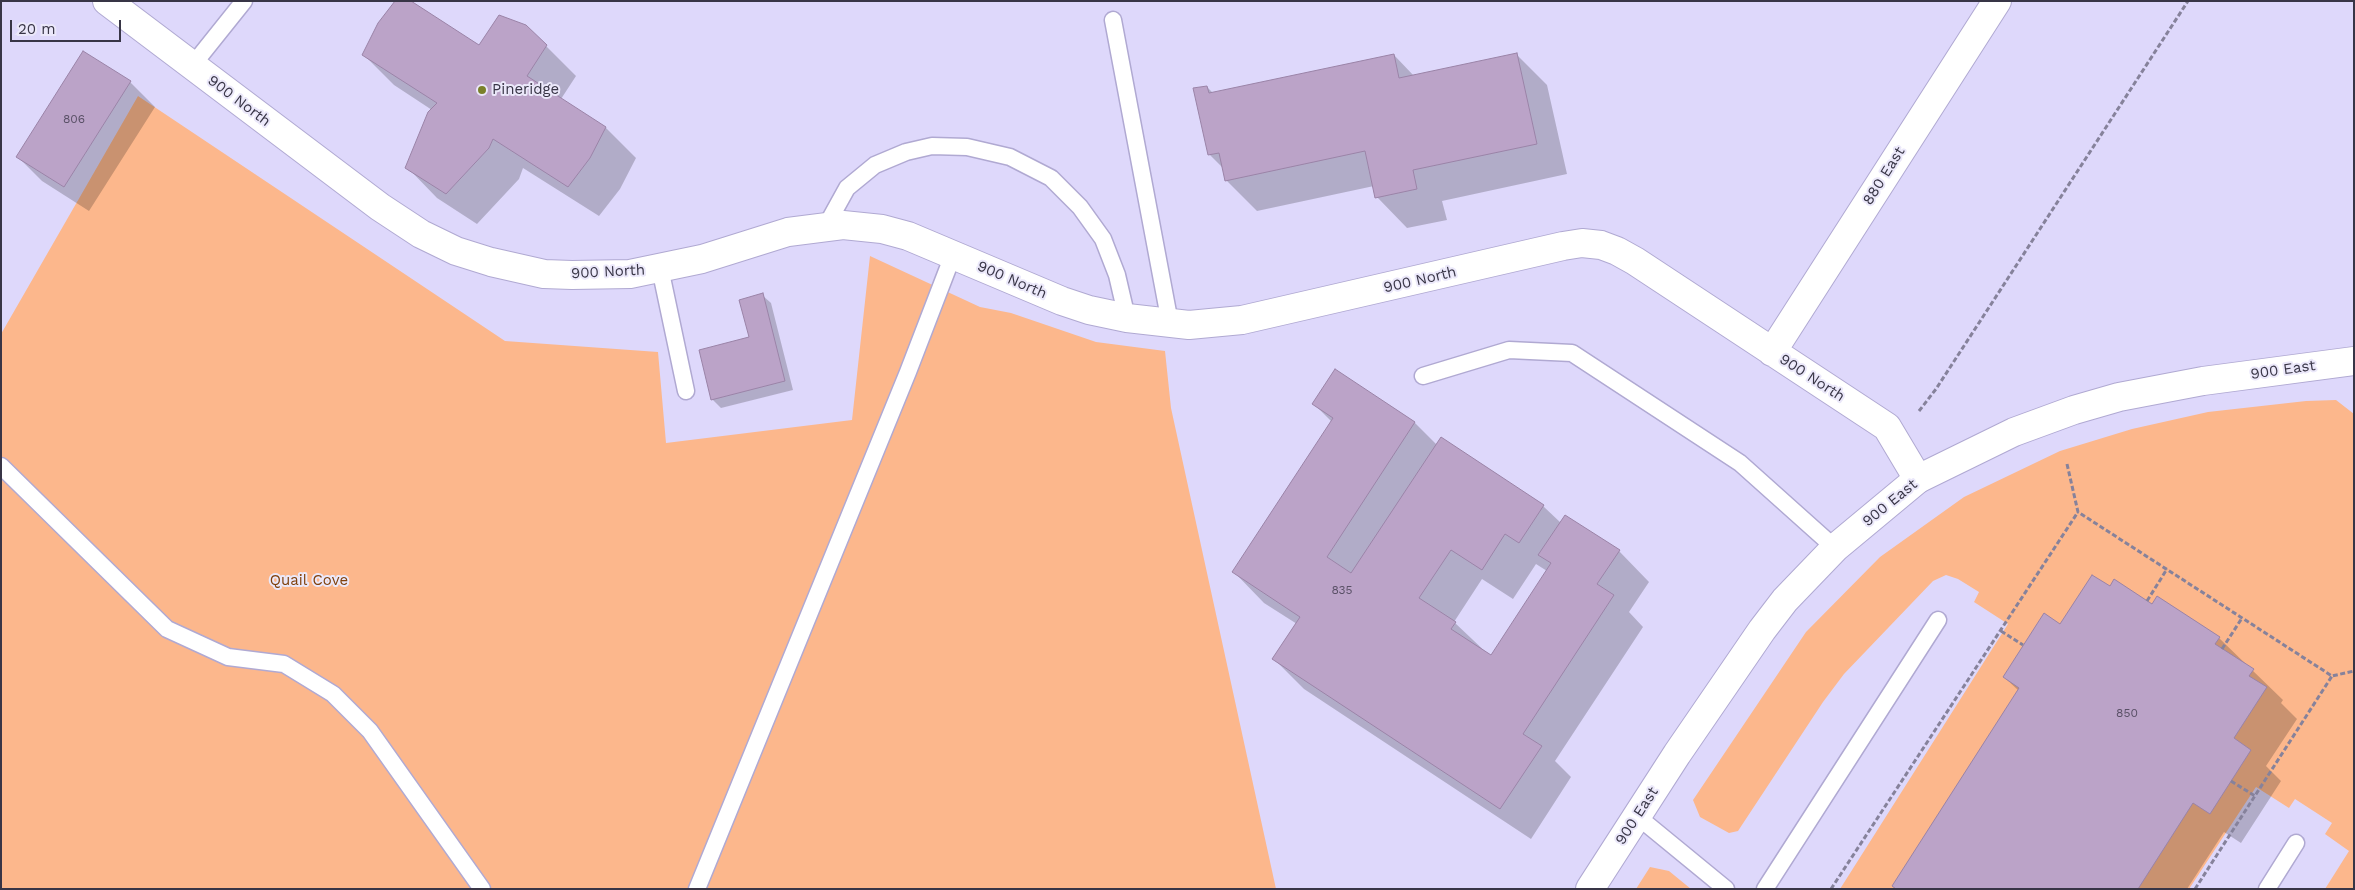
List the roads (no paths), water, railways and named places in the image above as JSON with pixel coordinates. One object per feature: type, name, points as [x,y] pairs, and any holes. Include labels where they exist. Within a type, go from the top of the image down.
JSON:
[{"type":"street","name":"880 East","points":[[1772,352],[1997,1]]},
{"type":"street","name":"900 North","points":[[122,5],[192,66],[380,207],[421,234],[456,251],[490,262],[544,274],[630,274],[702,259],[788,232],[843,225],[882,229],[908,236],[1062,302],[1089,310],[1127,318],[1189,325],[1242,320],[1582,243],[1601,245],[1617,251],[1886,427],[1918,479]]},
{"type":"street","name":"900 East","points":[[1590,889],[1682,746],[1785,600],[1835,548],[1918,479],[2014,432],[2074,410],[2118,397],[2204,381],[2354,361]]},
{"type":"lane","points":[[192,66],[244,1]]},
{"type":"lane","points":[[1114,20],[1170,323]]},
{"type":"lane","points":[[826,226],[847,188],[875,165],[906,152],[932,146],[967,146],[1010,157],[1051,178],[1080,207],[1103,239],[1117,275],[1127,318]]},
{"type":"lane","points":[[697,889],[908,372],[952,255]]},
{"type":"lane","points":[[660,268],[686,391]]},
{"type":"lane","points":[[1423,376],[1509,350],[1572,353],[1740,463],[1835,548]]},
{"type":"lane","points":[[1,466],[167,629],[228,657],[284,664],[333,694],[370,731],[482,889]]},
{"type":"lane","points":[[1765,889],[1938,620]]},
{"type":"lane","points":[[1637,816],[1726,889]]},
{"type":"lane","points":[[2267,889],[2296,843]]},
{"type":"place","name":"Pineridge","points":[[482,90]]},
{"type":"park label","name":"Quail Cove","points":[[309,581]]}]
